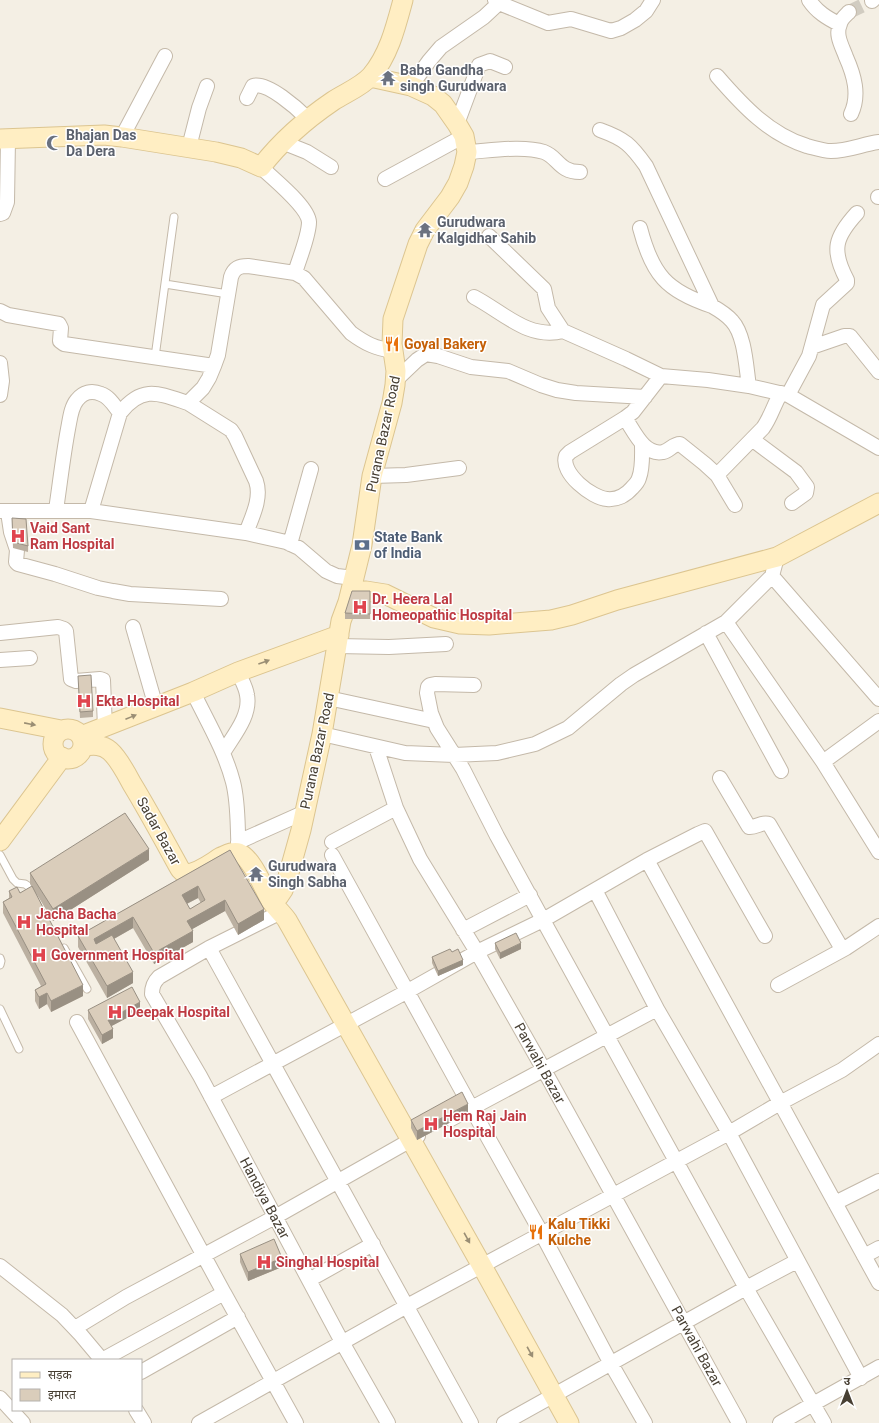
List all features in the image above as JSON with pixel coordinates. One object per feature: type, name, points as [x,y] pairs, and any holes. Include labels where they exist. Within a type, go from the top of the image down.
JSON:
[{"type":"street","points":[[261,167],[282,142],[308,118],[370,77],[383,58],[389,44],[403,0]]},
{"type":"street","points":[[411,86],[441,47],[484,17],[497,2],[548,22],[571,19],[611,31],[635,20],[646,11],[653,0]]},
{"type":"street","points":[[809,0],[821,14],[839,24]]},
{"type":"street","points":[[849,12],[839,24],[838,38],[854,80],[855,106],[851,114]]},
{"type":"street","points":[[122,137],[165,56]]},
{"type":"street","points":[[463,137],[480,65],[490,61],[505,67]]},
{"type":"street","points":[[717,76],[739,102],[760,121],[772,130],[801,144],[820,150],[830,151],[846,150],[879,142]]},
{"type":"street","points":[[370,77],[411,86],[433,96],[444,104],[463,137]]},
{"type":"street","points":[[247,98],[253,86],[259,85],[284,98],[308,118]]},
{"type":"street","points":[[190,147],[199,108],[207,86]]},
{"type":"street","points":[[600,130],[614,135],[632,147],[646,166],[712,306]]},
{"type":"street","points":[[0,214],[3,213],[7,202],[4,185],[4,139],[104,135],[216,152],[241,158],[261,167],[301,205],[306,212],[309,221],[308,230],[295,273]]},
{"type":"street","points":[[385,179],[463,137],[518,149],[543,152],[554,159],[563,168],[580,172]]},
{"type":"street","name":"Purana Bazar Road","points":[[274,909],[287,880],[300,830],[322,734],[342,621],[362,545],[372,476],[392,403],[396,380],[392,344],[393,319],[418,244],[425,230],[450,197],[458,183],[464,166],[463,137]]},
{"type":"street","points":[[282,142],[306,152],[331,167]]},
{"type":"street","points":[[717,475],[753,440],[767,423],[775,403],[784,394],[809,356],[823,305],[847,283],[838,259],[837,246],[842,231],[857,213]]},
{"type":"street","points":[[640,228],[649,258],[669,285],[685,295],[712,306],[733,322],[742,342],[749,386]]},
{"type":"street","points":[[489,236],[544,289],[548,308],[563,331]]},
{"type":"street","points":[[188,403],[203,388],[214,366],[218,355],[233,272],[236,268],[242,266],[295,273],[304,278],[351,333],[360,340],[374,347],[393,352]]},
{"type":"street","points":[[474,297],[488,304],[509,320],[527,329],[547,333],[563,331],[626,358],[662,376],[708,380],[749,386],[784,394],[879,448]]},
{"type":"street","points":[[0,311],[8,315],[59,324],[61,328],[61,343],[214,366]]},
{"type":"street","points":[[812,347],[844,336],[850,336],[879,372]]},
{"type":"street","points":[[396,380],[417,360],[426,354],[438,356],[471,367],[508,371],[540,385],[557,390],[576,393],[645,396]]},
{"type":"street","points":[[0,363],[2,381],[0,395]]},
{"type":"street","points":[[642,444],[641,470],[639,479],[629,491],[620,497],[607,499],[598,496],[581,486],[574,479],[565,465],[566,456],[570,452],[626,418],[633,412],[662,376]]},
{"type":"street","points":[[56,510],[64,452],[72,411],[76,401],[81,395],[88,392],[95,392],[107,397],[120,413]]},
{"type":"street","points":[[91,511],[120,413],[130,403],[142,395],[162,395],[188,403],[231,430],[258,487],[257,501],[246,533]]},
{"type":"street","points":[[626,418],[642,444],[650,450],[664,452],[680,444],[717,475],[735,504]]},
{"type":"street","points":[[753,440],[796,472],[807,487],[806,493],[792,503]]},
{"type":"street","points":[[290,544],[311,468]]},
{"type":"street","points":[[372,476],[406,475],[459,468]]},
{"type":"street","points":[[220,599],[113,592],[18,564],[16,562],[16,550],[4,512],[56,510],[91,511],[246,533],[290,544],[299,548],[326,571],[352,585],[366,591],[385,594],[434,618],[460,624],[496,625],[551,620],[572,616],[618,600],[778,557],[879,503]]},
{"type":"street","points":[[322,734],[376,748],[405,753],[454,755],[497,753],[535,744],[568,728],[634,675],[726,622],[772,576],[778,557]]},
{"type":"street","points":[[772,576],[879,700]]},
{"type":"street","points":[[726,622],[823,762],[879,852]]},
{"type":"street","points":[[0,633],[58,627],[64,629],[66,631],[71,679],[76,681],[103,680],[105,727]]},
{"type":"street","points":[[133,627],[156,707]]},
{"type":"street","points":[[706,633],[781,771]]},
{"type":"street","points":[[0,718],[59,743],[71,758],[76,757],[82,741],[105,727],[193,692],[238,672],[338,641],[389,647],[446,644]]},
{"type":"street","points":[[0,660],[30,658]]},
{"type":"street","points":[[223,753],[243,720],[247,710],[247,695],[238,672]]},
{"type":"street","points":[[474,685],[430,685],[427,693],[434,721],[463,769],[497,836],[746,1288],[824,1423]]},
{"type":"street","points":[[193,692],[223,753],[234,783],[238,847],[250,864],[274,909],[278,923],[341,1027],[548,1399],[569,1423]]},
{"type":"street","points":[[328,698],[434,721]]},
{"type":"street","points":[[823,762],[879,721]]},
{"type":"street","points":[[0,841],[59,743],[72,729],[76,731],[82,741]]},
{"type":"street","points":[[0,732],[59,743]]},
{"type":"street","name":"Sadar Bazar","points":[[82,741],[102,747],[109,751],[121,765],[144,803],[180,869],[185,874],[194,873],[227,854],[234,852],[238,847]]},
{"type":"street","name":"Parwahi Bazar","points":[[376,748],[396,808],[420,859],[477,952],[544,1070],[739,1423]]},
{"type":"street","points":[[720,778],[749,827],[766,823],[770,824],[842,949]]},
{"type":"street","points":[[396,808],[332,848],[472,1109],[542,1234],[610,1362],[645,1423]]},
{"type":"street","points":[[238,847],[303,813]]},
{"type":"street","points":[[211,1097],[408,991],[477,952],[543,920],[647,860],[703,831],[707,832],[765,936]]},
{"type":"street","points":[[647,860],[879,1283]]},
{"type":"street","points":[[595,890],[657,1009],[729,1133],[860,1378]]},
{"type":"street","points":[[463,930],[530,895]]},
{"type":"street","points":[[274,909],[209,948],[472,1423]]},
{"type":"street","points":[[778,985],[879,926]]},
{"type":"street","name":"Handiya Bazar","points":[[209,948],[159,977],[152,987],[152,994],[211,1097],[342,1342],[388,1423]]},
{"type":"street","points":[[75,1328],[126,1297],[275,1217],[406,1143],[657,1009]]},
{"type":"street","points":[[77,1022],[203,1256],[296,1423]]},
{"type":"street","points":[[198,1423],[407,1306],[729,1133],[780,1103],[842,1070],[879,1044]]},
{"type":"street","points":[[836,1203],[879,1181]]},
{"type":"street","points":[[309,1280],[373,1244]]},
{"type":"street","points":[[864,1256],[879,1248]]},
{"type":"street","points":[[504,1423],[610,1362],[797,1261]]},
{"type":"street","points":[[0,1266],[62,1315],[101,1359]]},
{"type":"street","points":[[104,1359],[224,1293]]},
{"type":"street","points":[[142,1371],[238,1317]]},
{"type":"street","points":[[780,1423],[879,1367]]},
{"type":"street","points":[[0,1398],[23,1423]]},
{"type":"street","points":[[548,1399],[554,1423]]},
{"type":"street","points":[[137,1411],[144,1423]]},
{"type":"lane","points":[[155,357],[174,218]]},
{"type":"lane","points":[[165,284],[228,294]]},
{"type":"lane","points":[[0,855],[14,880],[17,883],[28,886],[39,904]]},
{"type":"lane","points":[[61,943],[87,989]]},
{"type":"lane","points":[[0,958],[0,965]]},
{"type":"lane","points":[[0,1009],[19,1049]]},
{"type":"building","points":[[12,518],[26,519],[28,546],[13,542]]},
{"type":"building","points":[[352,591],[370,591],[370,614],[345,613]]},
{"type":"building","points":[[91,675],[93,711],[80,712],[78,676]]},
{"type":"building","points":[[125,813],[149,849],[53,909],[30,873]]},
{"type":"building","points":[[230,850],[264,909],[238,924],[225,900],[187,921],[193,931],[154,953],[133,917],[94,939],[96,944],[112,935],[133,972],[107,986],[78,936]],"holes":[[[198,886],[205,900],[190,909],[182,895]]]},
{"type":"building","points":[[32,886],[83,985],[51,1001],[47,993],[39,997],[35,990],[46,984],[3,902],[12,897],[9,891],[17,887],[20,893]]},
{"type":"building","points":[[516,933],[521,943],[500,953],[495,943]]},
{"type":"building","points":[[450,949],[452,952],[458,949],[463,960],[438,971],[432,957]]},
{"type":"building","points":[[132,987],[140,1002],[108,1020],[113,1029],[102,1035],[88,1010]]},
{"type":"building","points":[[462,1092],[468,1104],[417,1131],[411,1120]]},
{"type":"building","points":[[274,1239],[282,1258],[248,1272],[240,1254]]},
{"type":"tunnel","points":[[849,12],[872,1]]},
{"type":"place","name":"Baba Gandha singh Gurudwara","points":[[388,78]]},
{"type":"place","name":"Bhajan Das Da Dera","points":[[54,143]]},
{"type":"place","name":"Gurudwara Kalgidhar Sahib","points":[[425,230]]},
{"type":"place","name":"Goyal Bakery","points":[[392,344]]},
{"type":"place","name":"Vaid Sant Ram Hospital","points":[[18,536]]},
{"type":"place","name":"State Bank of India","points":[[362,545]]},
{"type":"place","name":"Dr. Heera Lal Homeopathic Hospital","points":[[360,607]]},
{"type":"place","name":"Ekta Hospital","points":[[84,701]]},
{"type":"place","name":"Gurudwara Singh Sabha","points":[[256,874]]},
{"type":"place","name":"Jacha Bacha Hospital","points":[[24,922]]},
{"type":"place","name":"Government Hospital","points":[[39,955]]},
{"type":"place","name":"Deepak Hospital","points":[[115,1012]]},
{"type":"place","name":"Hem Raj Jain Hospital","points":[[431,1124]]},
{"type":"place","name":"Kalu Tikki Kulche","points":[[536,1232]]},
{"type":"place","name":"Singhal Hospital","points":[[264,1262]]}]
